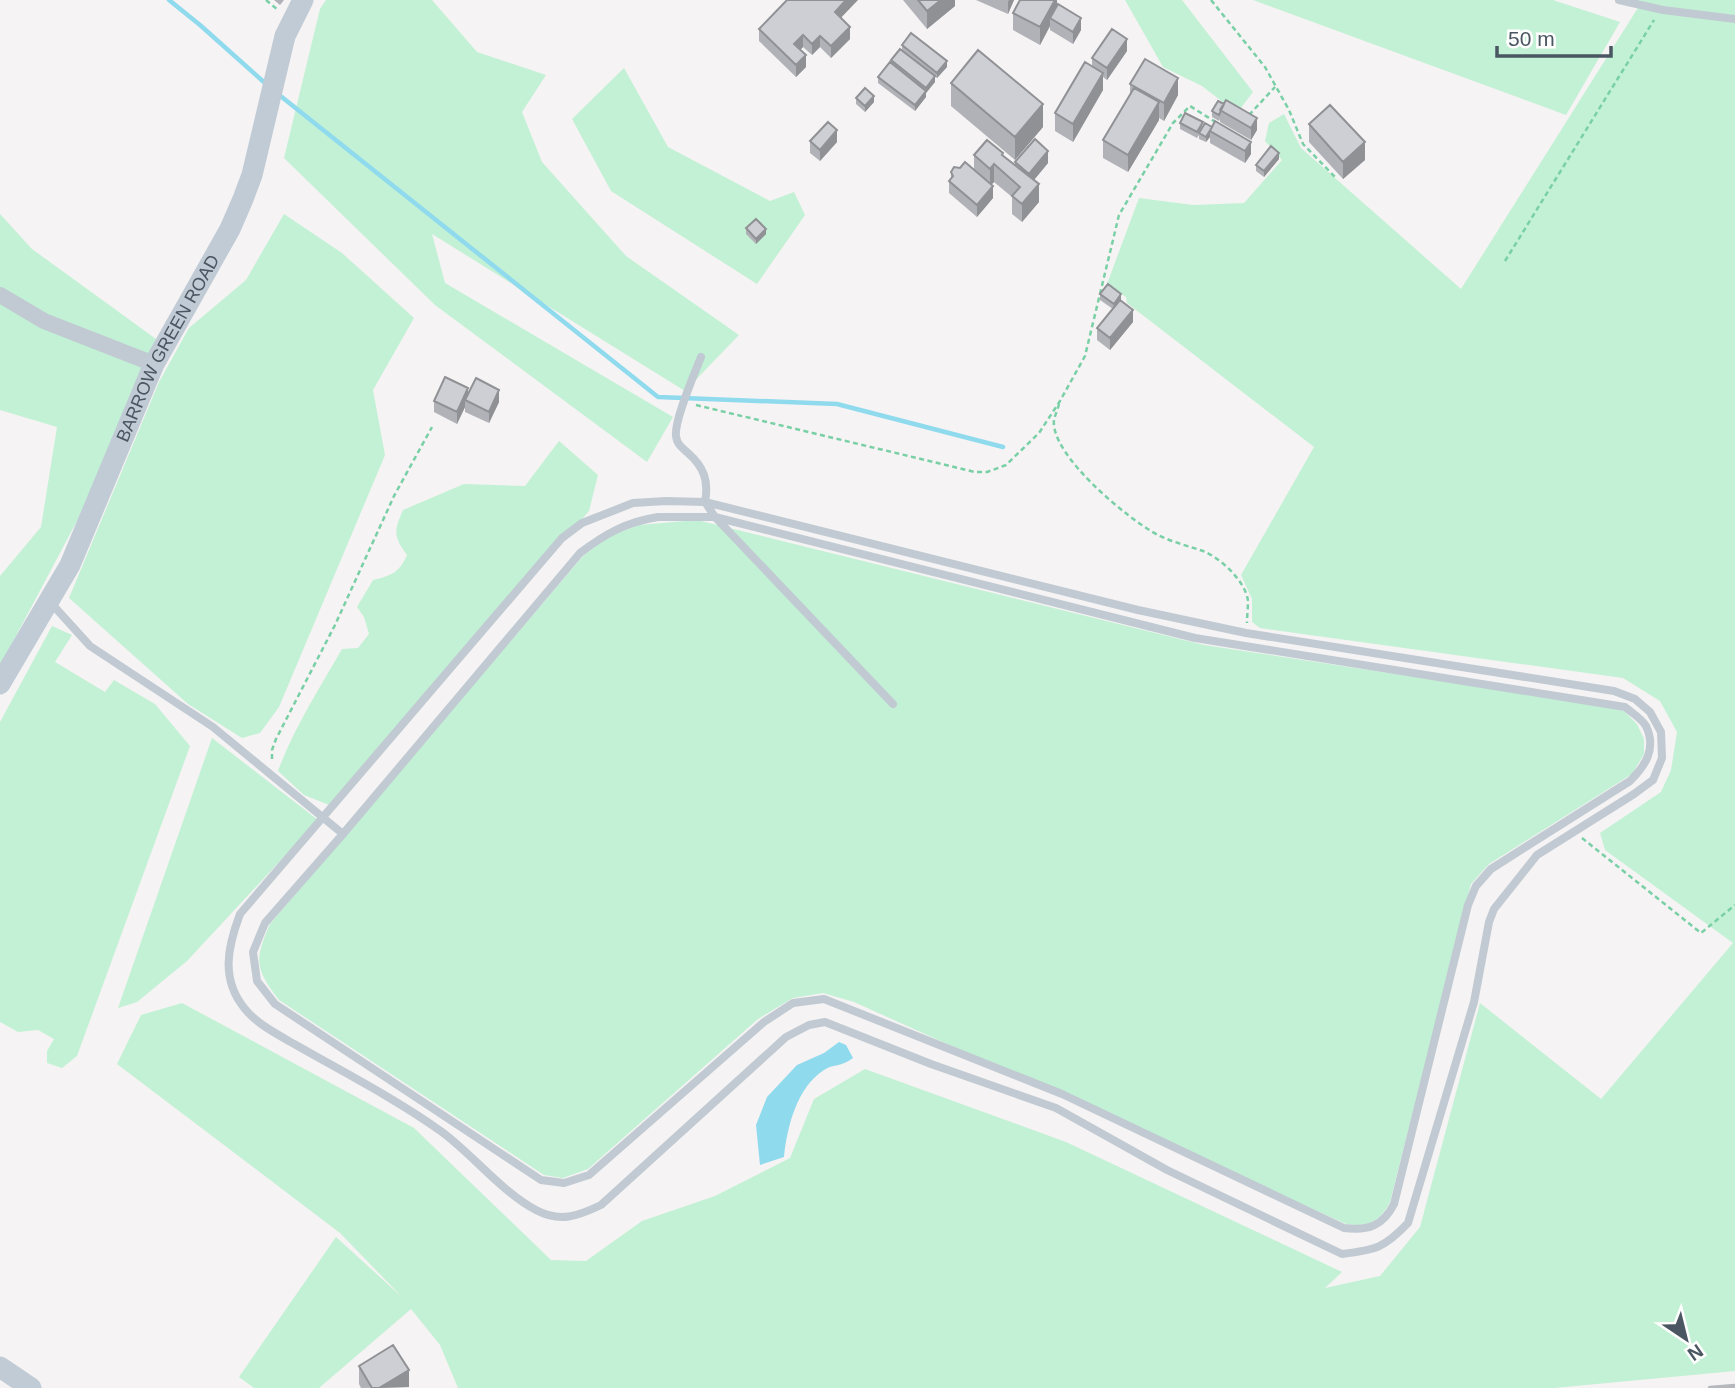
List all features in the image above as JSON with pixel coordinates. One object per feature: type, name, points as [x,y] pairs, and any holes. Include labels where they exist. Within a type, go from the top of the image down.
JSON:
[{"type":"street","name":"BARROW GREEN ROAD","points":[[0,684],[70,565],[154,364],[230,229],[243,200],[252,175],[285,36],[303,0]]},
{"type":"street","points":[[0,295],[44,321],[154,364]]},
{"type":"street","points":[[0,1367],[32,1388]]},
{"type":"lane","points":[[1619,0],[1663,10],[1735,19]]},
{"type":"lane","points":[[701,357],[684,403],[676,439],[706,476],[708,487],[705,502],[715,517],[893,704]]},
{"type":"lane","points":[[705,502],[1138,610],[1246,633],[1614,691],[1635,699],[1650,712],[1661,732],[1662,758],[1653,780],[1537,855],[1494,909],[1489,922],[1474,1002],[1408,1223],[1391,1241],[1372,1250],[1342,1254],[1167,1170],[1056,1108],[931,1064],[825,1022],[809,1025],[786,1037],[601,1205],[577,1216],[554,1217],[535,1210],[517,1197],[444,1134],[408,1108],[259,1021],[244,1008],[232,988],[227,966],[230,941],[240,914],[562,538],[582,523],[633,503],[705,502]]},
{"type":"lane","points":[[658,517],[715,517],[1195,638],[1625,707],[1646,725],[1650,748],[1645,766],[1630,781],[1491,869],[1476,886],[1468,905],[1394,1204],[1388,1216],[1377,1226],[1361,1230],[1345,1228],[1062,1094],[824,999],[793,1003],[764,1022],[589,1175],[564,1183],[541,1180],[275,1003],[257,981],[253,952],[265,923],[344,834],[580,553],[605,533],[635,521],[658,517]]},
{"type":"lane","points":[[49,600],[90,646],[213,727],[344,834]]},
{"type":"path","points":[[1211,0],[1265,67],[1289,110],[1303,144],[1336,178]]},
{"type":"path","points":[[1505,261],[1663,10]]},
{"type":"path","points":[[1246,118],[1275,87]]},
{"type":"path","points":[[684,403],[975,472],[987,472],[1006,465],[1039,433],[1085,356],[1119,215],[1173,123],[1190,106],[1224,127]]},
{"type":"path","points":[[1060,401],[1054,421],[1067,457],[1091,482],[1157,535],[1207,553],[1221,563],[1242,585],[1248,600],[1246,633]]},
{"type":"path","points":[[277,779],[272,764],[272,750],[276,739],[335,625],[394,496],[432,427]]},
{"type":"path","points":[[1574,832],[1701,933],[1735,905]]},
{"type":"green space","points":[[326,0],[432,0],[477,52],[546,75],[522,112],[542,162],[626,256],[739,335],[685,391],[432,234],[445,283],[673,417],[647,462],[435,305],[284,158],[320,9]]},
{"type":"green space","points":[[1125,0],[1182,0],[1253,92],[1237,113],[1202,86],[1163,67]]},
{"type":"green space","points":[[1253,0],[1553,0],[1620,22],[1566,115]]},
{"type":"green space","points":[[1634,0],[1735,0],[1735,1371],[1554,1388],[458,1388],[440,1345],[411,1309],[319,1388],[254,1388],[239,1377],[336,1237],[403,1298],[340,1233],[117,1064],[141,1015],[182,1003],[414,1128],[551,1260],[586,1261],[642,1221],[715,1196],[790,1158],[814,1099],[865,1069],[1066,1142],[1342,1272],[1325,1288],[1380,1276],[1420,1227],[1480,1003],[1601,1099],[1733,943],[1605,850],[1600,833],[1661,792],[1671,770],[1677,732],[1660,701],[1623,678],[1260,628],[1252,622],[1252,599],[1241,575],[1314,447],[1127,303],[1126,297],[1107,284],[1139,198],[1193,205],[1244,203],[1282,160],[1265,141],[1269,123],[1284,114],[1301,148],[1461,289],[1641,3]]},
{"type":"green space","points":[[624,68],[668,147],[770,201],[794,192],[805,215],[757,284],[611,191],[572,119]]},
{"type":"green space","points":[[0,214],[32,249],[156,339],[78,519],[0,666],[0,576],[41,527],[57,427],[0,410]]},
{"type":"green space","points":[[284,214],[342,253],[414,318],[373,390],[385,455],[279,707],[260,733],[242,738],[188,704],[69,598],[159,382],[189,328],[246,280]]},
{"type":"green space","points":[[559,441],[598,475],[589,511],[408,723],[329,805],[304,795],[278,771],[299,724],[342,649],[358,648],[369,634],[364,617],[357,607],[373,580],[394,572],[407,555],[396,533],[403,510],[464,484],[525,486]]},
{"type":"green space","points":[[697,520],[1204,645],[1624,711],[1637,724],[1644,739],[1644,754],[1632,774],[1489,864],[1471,884],[1390,1202],[1382,1214],[1367,1224],[1346,1224],[854,1002],[823,993],[793,998],[758,1019],[588,1169],[563,1178],[544,1175],[279,1000],[261,972],[261,947],[270,924],[583,556],[608,537],[639,525]]},
{"type":"green space","points":[[52,626],[72,635],[55,662],[105,692],[114,680],[155,704],[190,746],[77,1056],[62,1068],[47,1063],[47,1051],[54,1039],[38,1030],[18,1032],[0,1022],[0,722]]},
{"type":"green space","points":[[212,738],[318,820],[187,961],[137,1002],[118,1008]]},
{"type":"water","points":[[839,1042],[846,1045],[853,1058],[827,1068],[815,1077],[800,1097],[795,1109],[784,1157],[760,1165],[756,1125],[767,1097],[797,1065],[824,1053]]},
{"type":"building","points":[[787,0],[846,0],[835,12],[850,27],[831,46],[820,36],[812,44],[803,35],[794,44],[806,55],[796,65],[759,29]]},
{"type":"building","points":[[918,0],[941,0],[927,11]]},
{"type":"building","points":[[1020,0],[1055,0],[1040,27],[1013,13]]},
{"type":"building","points":[[1058,4],[1081,18],[1073,32],[1050,18]]},
{"type":"building","points":[[1112,29],[1127,39],[1107,68],[1092,58]]},
{"type":"building","points":[[911,33],[947,61],[937,73],[902,45]]},
{"type":"building","points":[[900,49],[935,76],[926,88],[891,60]]},
{"type":"building","points":[[978,50],[1043,104],[1015,137],[951,83]]},
{"type":"building","points":[[1145,59],[1178,78],[1164,103],[1130,84]]},
{"type":"building","points":[[890,62],[926,91],[915,105],[878,77]]},
{"type":"building","points":[[1085,62],[1103,73],[1073,124],[1055,113]]},
{"type":"building","points":[[865,88],[874,96],[865,106],[856,98]]},
{"type":"building","points":[[1134,88],[1159,102],[1128,155],[1103,140]]},
{"type":"building","points":[[1226,100],[1257,118],[1251,128],[1220,110]]},
{"type":"building","points":[[1218,101],[1224,104],[1219,115],[1212,111]]},
{"type":"building","points":[[1330,105],[1365,142],[1343,162],[1309,124]]},
{"type":"building","points":[[1185,113],[1203,122],[1197,132],[1180,123]]},
{"type":"building","points":[[1215,121],[1251,142],[1245,151],[1210,131]]},
{"type":"building","points":[[828,122],[837,130],[820,150],[810,141]]},
{"type":"building","points":[[1205,123],[1212,127],[1206,137],[1199,133]]},
{"type":"building","points":[[1035,139],[1048,151],[1029,174],[1015,162]]},
{"type":"building","points":[[987,140],[1039,184],[1022,204],[1012,196],[1020,187],[994,164],[990,169],[974,155]]},
{"type":"building","points":[[1271,146],[1279,153],[1264,171],[1256,165]]},
{"type":"building","points":[[965,162],[993,186],[977,205],[949,181],[954,167],[960,168]]},
{"type":"building","points":[[756,219],[766,229],[756,239],[746,228]]},
{"type":"building","points":[[1108,284],[1121,294],[1114,304],[1100,294]]},
{"type":"building","points":[[1120,300],[1133,310],[1110,338],[1097,328]]},
{"type":"building","points":[[445,377],[468,388],[457,412],[434,401]]},
{"type":"building","points":[[476,378],[499,390],[489,412],[465,400]]},
{"type":"building","points":[[393,1345],[409,1370],[379,1388],[372,1388],[359,1366]]},
{"type":"waterway","points":[[169,0],[266,84]]},
{"type":"waterway","points":[[278,94],[658,397],[837,404],[1003,447]]},
{"type":"railway","points":[[1710,1388],[1735,1386]]}]
